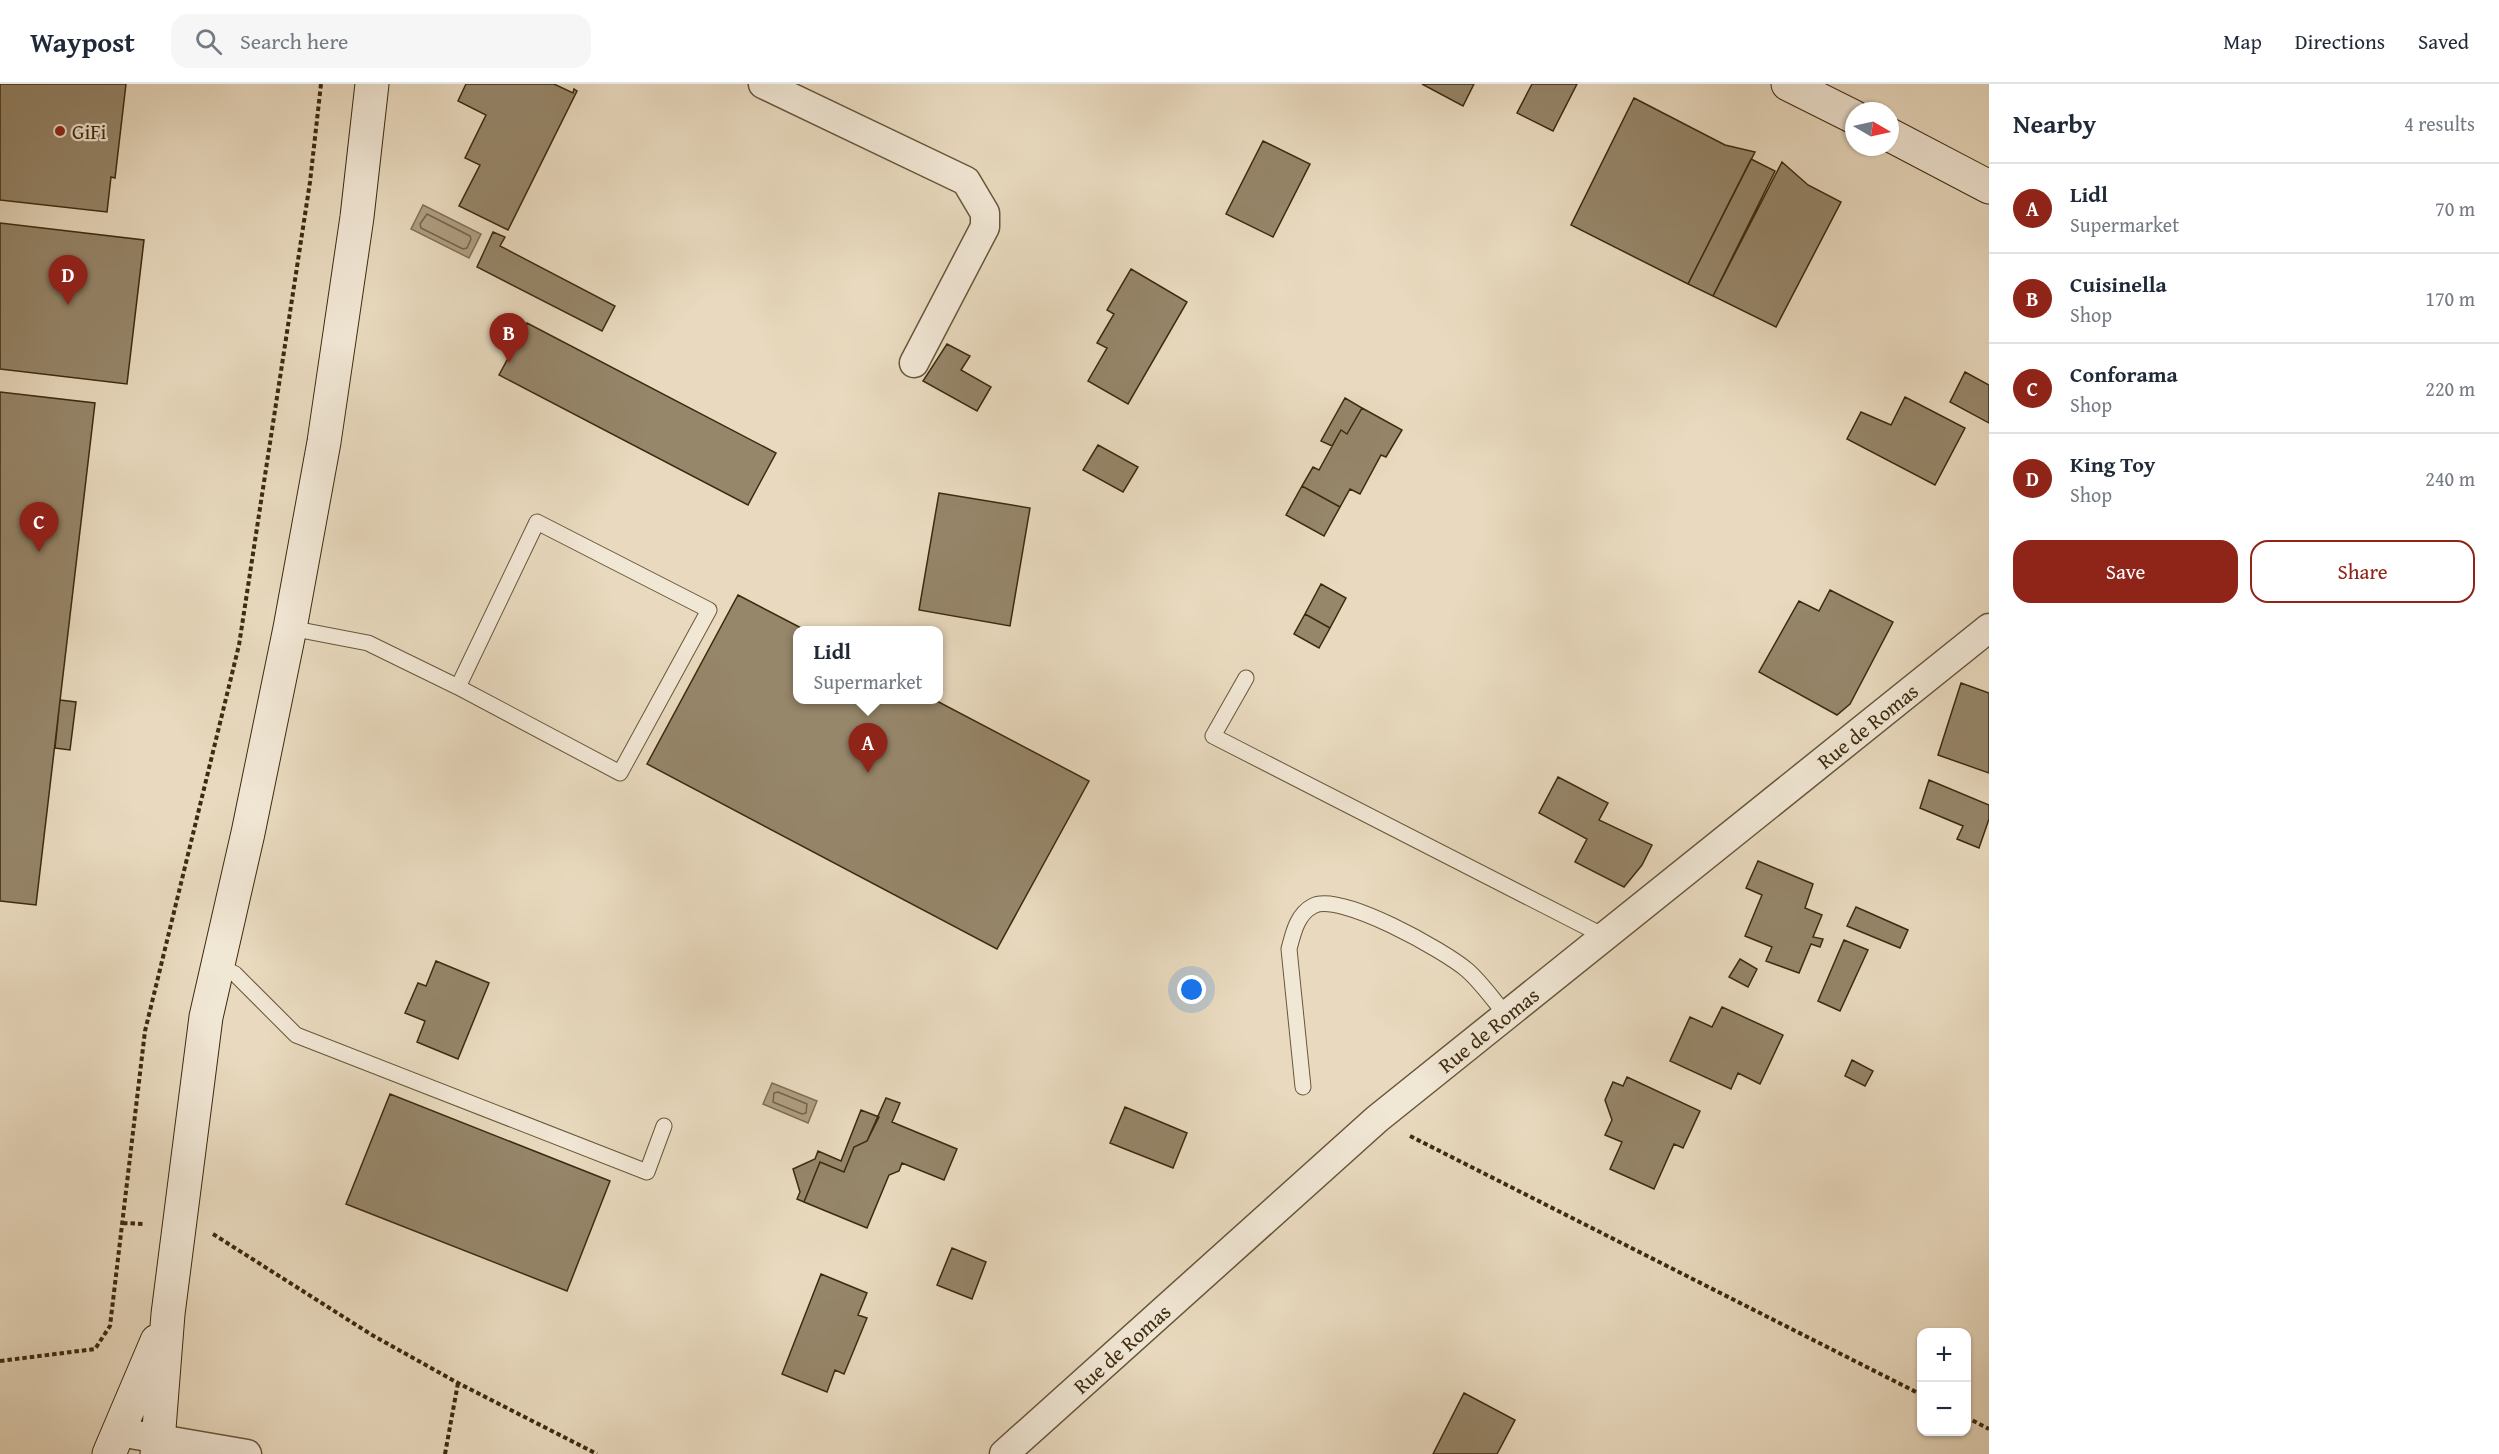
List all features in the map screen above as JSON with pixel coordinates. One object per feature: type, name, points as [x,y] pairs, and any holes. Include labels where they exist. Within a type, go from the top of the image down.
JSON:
[{"type":"main road","points":[[158,1447],[168,1314],[206,1017],[290,628],[324,442],[357,217],[372,84]]},
{"type":"main road","points":[[1788,84],[1845,112]]},
{"type":"main road","points":[[1899,140],[1989,187]]},
{"type":"main road","points":[[114,1443],[168,1314]]},
{"type":"street","points":[[763,84],[966,181],[985,213],[985,227],[914,363]]},
{"type":"street","name":"Rue de Romas","points":[[1004,1454],[1377,1119],[1989,628]]},
{"type":"street","points":[[114,1443],[247,1454]]},
{"type":"lane","points":[[290,628],[368,643],[458,687],[620,773],[709,610],[537,522],[458,687]]},
{"type":"lane","points":[[1246,678],[1212,736],[1606,937]]},
{"type":"lane","points":[[1303,1087],[1289,949],[1295,927],[1313,905],[1325,903],[1357,909],[1412,936],[1467,970],[1507,1016]]},
{"type":"lane","points":[[218,965],[243,981],[296,1035],[647,1172],[664,1126]]},
{"type":"path","points":[[0,1361],[95,1348],[110,1326],[145,1030],[239,645],[310,182],[321,84]]},
{"type":"path","points":[[1377,1119],[1917,1392]]},
{"type":"path","points":[[123,1224],[180,1225],[214,1234],[372,1335],[458,1383],[597,1454]]},
{"type":"path","points":[[445,1454],[458,1383]]},
{"type":"path","points":[[1971,1420],[1989,1429]]},
{"type":"water","points":[[423,205],[481,234],[469,258],[411,229]]},
{"type":"water","points":[[772,1083],[817,1101],[808,1123],[763,1104]]},
{"type":"building","name":"GiFi","points":[[0,84],[126,84],[115,178],[111,177],[107,212],[0,200]]},
{"type":"building","points":[[466,84],[554,84],[573,93],[574,89],[577,91],[508,230],[459,206],[480,165],[465,158],[486,115],[458,101]]},
{"type":"building","points":[[1422,84],[1474,84],[1463,106]]},
{"type":"building","points":[[1532,84],[1577,84],[1553,131],[1517,113]]},
{"type":"building","points":[[1634,98],[1725,145],[1755,152],[1688,284],[1571,225]]},
{"type":"building","points":[[1263,141],[1310,164],[1273,237],[1226,214]]},
{"type":"building","points":[[1751,159],[1775,171],[1713,296],[1688,284]]},
{"type":"building","points":[[1782,162],[1808,185],[1841,202],[1776,327],[1713,296]]},
{"type":"building","points":[[0,223],[144,240],[127,384],[0,369]]},
{"type":"building","points":[[493,232],[505,237],[500,246],[615,306],[602,331],[477,267]]},
{"type":"building","points":[[1131,269],[1187,302],[1128,404],[1088,381],[1107,348],[1097,343],[1114,314],[1107,310]]},
{"type":"building","points":[[527,323],[776,453],[748,505],[499,375]]},
{"type":"building","points":[[947,344],[970,356],[961,370],[991,387],[977,411],[923,381]]},
{"type":"building","points":[[1965,372],[1989,385],[1989,423],[1950,402]]},
{"type":"building","points":[[0,392],[95,403],[36,905],[0,901]]},
{"type":"building","points":[[1905,397],[1965,428],[1935,485],[1847,439],[1861,412],[1891,425]]},
{"type":"building","points":[[1345,398],[1362,408],[1347,434],[1341,430],[1332,446],[1321,441]]},
{"type":"building","points":[[1362,408],[1402,430],[1386,457],[1381,455],[1360,494],[1350,489],[1340,507],[1302,486],[1313,467],[1319,470],[1341,430],[1347,434]]},
{"type":"building","points":[[1098,445],[1138,467],[1123,492],[1083,470]]},
{"type":"building","points":[[1302,486],[1340,507],[1324,536],[1286,515]]},
{"type":"building","points":[[939,493],[1030,508],[1010,626],[919,610]]},
{"type":"building","points":[[1321,584],[1346,598],[1330,628],[1305,614]]},
{"type":"building","points":[[1830,590],[1893,622],[1850,704],[1837,715],[1759,672],[1799,601],[1819,611]]},
{"type":"building","points":[[738,595],[797,626],[793,626],[793,704],[943,704],[1089,781],[997,949],[647,764]]},
{"type":"building","points":[[1305,614],[1330,628],[1319,648],[1294,634]]},
{"type":"building","points":[[1961,683],[1989,693],[1989,773],[1938,755]]},
{"type":"building","points":[[60,700],[76,702],[70,750],[55,748]]},
{"type":"building","points":[[1558,777],[1608,803],[1599,820],[1652,845],[1642,865],[1624,887],[1575,862],[1587,839],[1539,813]]},
{"type":"building","points":[[1929,780],[1989,805],[1989,819],[1979,848],[1957,839],[1963,826],[1920,808]]},
{"type":"building","points":[[1758,861],[1813,884],[1805,908],[1822,915],[1813,937],[1823,939],[1820,947],[1811,944],[1799,973],[1766,961],[1772,947],[1745,936],[1762,895],[1746,888]]},
{"type":"building","points":[[1856,907],[1908,930],[1900,948],[1847,926]]},
{"type":"building","points":[[1844,940],[1868,950],[1840,1011],[1818,1001]]},
{"type":"building","points":[[1740,959],[1757,969],[1748,987],[1729,977]]},
{"type":"building","points":[[436,961],[489,983],[458,1059],[417,1042],[425,1021],[405,1013],[418,983],[426,986]]},
{"type":"building","points":[[1722,1007],[1783,1035],[1760,1084],[1738,1073],[1731,1089],[1670,1061],[1690,1017],[1712,1027]]},
{"type":"building","points":[[1852,1060],[1873,1071],[1865,1086],[1845,1076]]},
{"type":"building","points":[[1627,1077],[1700,1111],[1683,1148],[1674,1144],[1654,1189],[1610,1169],[1622,1142],[1605,1135],[1612,1120],[1605,1100],[1613,1082],[1623,1086]]},
{"type":"building","points":[[390,1094],[610,1181],[567,1291],[346,1204]]},
{"type":"building","points":[[886,1098],[900,1103],[892,1122],[957,1149],[944,1180],[902,1163],[899,1171],[889,1175],[867,1228],[804,1202],[820,1162],[844,1172],[854,1147],[867,1141]]},
{"type":"building","points":[[1125,1107],[1187,1133],[1173,1168],[1110,1143]]},
{"type":"building","points":[[861,1110],[879,1117],[867,1141],[854,1147],[844,1172],[820,1162],[804,1202],[797,1199],[800,1192],[793,1169],[815,1159],[818,1151],[841,1161]]},
{"type":"building","points":[[952,1248],[986,1262],[972,1299],[937,1285]]},
{"type":"building","points":[[821,1274],[867,1293],[858,1315],[867,1318],[844,1374],[835,1370],[827,1392],[782,1374]]},
{"type":"building","points":[[1464,1393],[1515,1420],[1497,1454],[1433,1454]]},
{"type":"place","name":"GiFi","points":[[60,131]]},
{"type":"place","name":"King Toy","points":[[68,305]]},
{"type":"place","name":"Cuisinella","points":[[509,363]]},
{"type":"place","name":"Conforama","points":[[39,552]]},
{"type":"place","name":"Lidl","points":[[868,773]]}]
